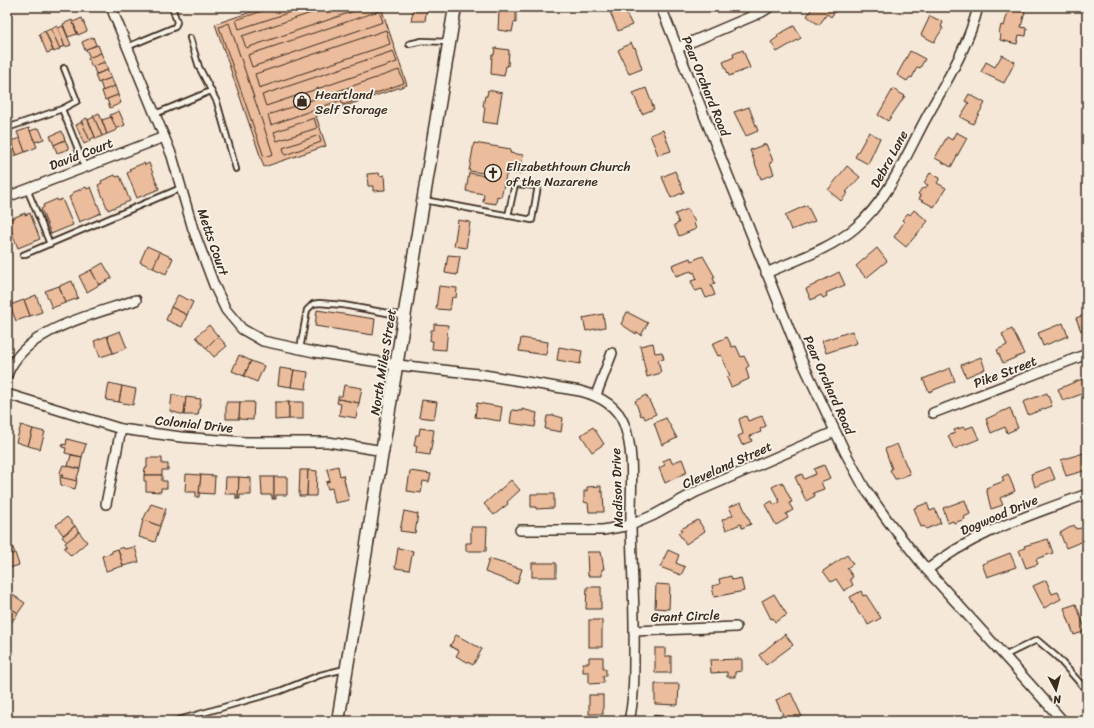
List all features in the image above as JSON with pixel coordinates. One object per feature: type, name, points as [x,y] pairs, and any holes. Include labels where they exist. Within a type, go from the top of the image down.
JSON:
[{"type":"main road","name":"North Miles Street","points":[[338,721],[384,451],[398,365],[404,316],[455,7]]},
{"type":"street","name":"Metts Court","points":[[111,7],[172,156],[193,229],[214,285],[233,321],[242,329],[263,341],[300,350],[398,365]]},
{"type":"street","name":"Pear Orchard Road","points":[[661,7],[801,359],[834,432],[864,487],[888,521],[927,570],[1062,721]]},
{"type":"street","points":[[677,48],[762,12],[770,7]]},
{"type":"street","name":"Debra Lane","points":[[766,273],[834,242],[854,229],[880,201],[952,71],[970,33],[978,7]]},
{"type":"street","name":"David Court","points":[[7,197],[164,137]]},
{"type":"street","points":[[7,376],[11,366],[23,350],[45,334],[136,300]]},
{"type":"street","points":[[596,396],[612,353]]},
{"type":"street","name":"Pike Street","points":[[933,413],[1087,354]]},
{"type":"street","name":"Madison Drive","points":[[398,365],[486,375],[580,391],[596,396],[606,402],[616,411],[624,423],[628,438],[632,474],[631,525],[634,631],[633,691],[629,721]]},
{"type":"street","name":"Colonial Drive","points":[[7,394],[121,429],[181,437],[245,442],[328,442],[384,451]]},
{"type":"street","points":[[106,504],[121,429]]},
{"type":"street","name":"Cleveland Street","points":[[520,530],[603,530],[631,525],[654,515],[696,492],[834,432]]},
{"type":"street","name":"Dogwood Drive","points":[[927,570],[957,548],[992,531],[1087,494]]},
{"type":"street","name":"Grant Circle","points":[[634,631],[736,627]]},
{"type":"lane","points":[[127,47],[177,25],[172,7]]},
{"type":"lane","points":[[190,38],[199,67],[221,115],[236,169]]},
{"type":"lane","points":[[409,44],[422,41],[449,42]]},
{"type":"lane","points":[[7,128],[62,109],[77,101],[64,68]]},
{"type":"lane","points":[[155,114],[211,91]]},
{"type":"lane","points":[[62,109],[85,167]]},
{"type":"lane","points":[[424,200],[508,216],[532,220],[538,186],[515,184],[508,216]]},
{"type":"lane","points":[[23,255],[181,188]]},
{"type":"lane","points":[[27,190],[50,244]]},
{"type":"lane","points":[[300,350],[307,310],[313,304],[319,303],[342,305],[404,316]]},
{"type":"lane","points":[[1004,656],[1037,640],[1057,657],[1087,691]]},
{"type":"lane","points":[[175,721],[280,691],[320,675],[347,668]]},
{"type":"building","name":"Heartland Self Storage","points":[[266,7],[381,7],[407,85],[316,116],[326,146],[264,167],[215,24]]},
{"type":"building","points":[[274,7],[306,7],[239,29],[236,20]]},
{"type":"building","points":[[329,7],[366,7],[246,48],[242,36]]},
{"type":"building","points":[[414,7],[427,7],[425,21],[411,21]]},
{"type":"building","points":[[502,7],[516,7],[516,23],[514,22],[512,32],[498,30],[499,11],[501,12]]},
{"type":"building","points":[[608,7],[623,7],[632,25],[618,31]]},
{"type":"building","points":[[813,7],[832,7],[836,10],[831,17],[827,14],[819,25],[807,16]]},
{"type":"building","points":[[1009,8],[1025,12],[1021,27],[1027,28],[1026,36],[1019,35],[1017,44],[1000,40],[1001,35],[999,34],[1001,25],[1004,26]]},
{"type":"building","points":[[379,11],[383,22],[252,67],[248,55]]},
{"type":"building","points":[[930,16],[943,22],[941,27],[943,28],[934,42],[921,35]]},
{"type":"building","points":[[82,18],[87,31],[78,35],[73,22]]},
{"type":"building","points":[[72,20],[77,34],[68,37],[63,24]]},
{"type":"building","points":[[229,23],[273,154],[264,157],[219,27]]},
{"type":"building","points":[[57,26],[65,46],[59,48],[51,29]]},
{"type":"building","points":[[63,26],[71,45],[65,47],[58,28]]},
{"type":"building","points":[[794,26],[801,38],[777,52],[771,42],[778,37],[777,35]]},
{"type":"building","points":[[51,29],[60,49],[54,52],[45,31]]},
{"type":"building","points":[[386,30],[390,44],[259,88],[255,74]]},
{"type":"building","points":[[45,31],[53,51],[47,53],[39,34]]},
{"type":"building","points":[[93,37],[96,45],[85,50],[82,42]]},
{"type":"building","points":[[631,43],[634,48],[635,47],[642,69],[629,74],[618,50]]},
{"type":"building","points":[[98,45],[101,53],[90,58],[86,49]]},
{"type":"building","points":[[495,48],[509,50],[508,66],[506,66],[504,76],[491,74],[492,55],[494,55]]},
{"type":"building","points":[[743,50],[750,68],[729,76],[723,62],[734,57],[733,54]]},
{"type":"building","points":[[393,51],[397,62],[266,106],[262,95]]},
{"type":"building","points":[[910,51],[925,59],[920,68],[917,67],[912,78],[910,77],[907,81],[897,75]]},
{"type":"building","points":[[101,53],[105,62],[92,67],[88,58]]},
{"type":"building","points":[[1002,55],[1015,62],[1004,83],[981,72],[986,62],[995,67]]},
{"type":"building","points":[[105,62],[108,70],[96,74],[93,66]]},
{"type":"building","points":[[107,70],[111,78],[98,83],[95,75]]},
{"type":"building","points":[[399,70],[404,83],[343,105],[341,100],[271,125],[268,115]]},
{"type":"building","points":[[111,78],[115,86],[103,91],[100,82]]},
{"type":"building","points":[[115,86],[118,95],[105,100],[102,91]]},
{"type":"building","points":[[646,88],[654,109],[642,114],[633,93]]},
{"type":"building","points":[[893,89],[905,96],[888,121],[878,115]]},
{"type":"building","points":[[488,90],[502,93],[497,124],[483,122],[485,107],[483,106]]},
{"type":"building","points":[[969,94],[985,103],[973,124],[960,117],[969,103],[965,101]]},
{"type":"building","points":[[118,95],[121,103],[110,108],[107,99]]},
{"type":"building","points":[[749,107],[758,131],[746,136],[734,112]]},
{"type":"building","points":[[119,111],[125,125],[116,129],[110,115]]},
{"type":"building","points":[[99,113],[107,134],[102,136],[93,116]]},
{"type":"building","points":[[94,117],[102,136],[96,139],[88,120]]},
{"type":"building","points":[[111,117],[117,130],[107,134],[102,120]]},
{"type":"building","points":[[87,118],[95,137],[89,140],[81,121]]},
{"type":"building","points":[[314,118],[317,128],[277,141],[274,132]]},
{"type":"building","points":[[82,122],[90,141],[84,144],[76,125]]},
{"type":"building","points":[[29,128],[37,147],[25,152],[17,132]]},
{"type":"building","points":[[39,128],[44,139],[35,142],[30,131]]},
{"type":"building","points":[[663,130],[671,151],[658,155],[650,135]]},
{"type":"building","points":[[62,131],[65,140],[54,145],[50,136]]},
{"type":"building","points":[[869,132],[880,138],[868,164],[855,157]]},
{"type":"building","points":[[956,132],[967,138],[951,167],[935,158],[947,137],[952,140]]},
{"type":"building","points":[[319,135],[321,142],[285,155],[283,148]]},
{"type":"building","points":[[9,136],[17,155],[11,157],[7,146],[7,137]]},
{"type":"building","points":[[20,138],[25,152],[17,155],[11,141]]},
{"type":"building","points":[[65,140],[69,149],[57,153],[54,145]]},
{"type":"building","name":"Elizabethtown Church of the Nazarene","points":[[474,143],[511,149],[510,153],[523,155],[520,174],[507,172],[501,197],[497,196],[496,204],[483,202],[484,194],[466,191],[469,173],[497,178],[497,175],[469,171]]},
{"type":"building","points":[[766,144],[773,161],[770,163],[774,174],[761,179],[750,150]]},
{"type":"building","points":[[7,146],[12,159],[7,161]]},
{"type":"building","points":[[144,163],[145,165],[149,163],[159,189],[137,198],[127,173],[131,171],[129,169]]},
{"type":"building","points":[[847,166],[860,177],[846,192],[848,193],[841,201],[828,190]]},
{"type":"building","points":[[675,171],[684,192],[671,198],[662,177]]},
{"type":"building","points":[[379,173],[380,176],[384,175],[385,190],[373,191],[373,186],[368,186],[367,174]]},
{"type":"building","points":[[930,173],[940,178],[937,183],[946,188],[934,207],[919,199],[921,196],[918,194],[922,188],[925,189],[928,185],[924,183]]},
{"type":"building","points":[[115,175],[116,177],[120,176],[130,201],[108,210],[98,185],[102,183],[101,181]]},
{"type":"building","points":[[86,187],[87,189],[91,187],[101,213],[79,222],[69,197],[73,195],[72,193]]},
{"type":"building","points":[[57,199],[58,201],[62,199],[73,225],[51,234],[41,209],[44,207],[43,205]]},
{"type":"building","points":[[807,205],[815,221],[791,230],[785,215]]},
{"type":"building","points":[[688,209],[695,222],[696,229],[679,236],[674,225],[679,223],[675,214]]},
{"type":"building","points":[[914,210],[928,221],[906,247],[894,237],[904,222],[902,220],[908,213],[910,215]]},
{"type":"building","points":[[25,213],[25,215],[30,213],[40,239],[18,248],[8,223],[11,221],[10,219]]},
{"type":"building","points":[[458,220],[470,222],[466,248],[454,246]]},
{"type":"building","points":[[147,246],[160,252],[153,268],[140,262]]},
{"type":"building","points":[[877,248],[887,261],[866,278],[856,266]]},
{"type":"building","points":[[160,252],[173,258],[166,274],[153,268]]},
{"type":"building","points":[[448,255],[460,256],[457,275],[445,273]]},
{"type":"building","points":[[703,256],[715,277],[713,278],[715,283],[711,285],[715,295],[706,298],[702,289],[695,291],[691,281],[697,279],[694,272],[692,273],[691,271],[676,276],[672,265],[690,258],[691,261]]},
{"type":"building","points":[[103,263],[112,278],[99,285],[91,270]]},
{"type":"building","points":[[91,270],[99,285],[87,292],[79,276]]},
{"type":"building","points":[[839,272],[845,285],[826,293],[827,296],[823,298],[821,295],[811,300],[806,289]]},
{"type":"building","points":[[72,281],[78,298],[65,303],[59,286]]},
{"type":"building","points":[[59,286],[65,303],[52,308],[45,291]]},
{"type":"building","points":[[439,286],[457,288],[456,298],[452,297],[450,310],[436,309]]},
{"type":"building","points":[[36,295],[42,312],[30,316],[24,300]]},
{"type":"building","points":[[178,295],[193,302],[187,315],[171,307]]},
{"type":"building","points":[[24,300],[30,316],[16,321],[10,305]]},
{"type":"building","points":[[171,307],[187,315],[182,327],[166,320]]},
{"type":"building","points":[[317,310],[375,319],[373,335],[315,326]]},
{"type":"building","points":[[627,312],[648,323],[641,335],[637,332],[636,334],[621,324]]},
{"type":"building","points":[[603,314],[605,327],[586,331],[583,318]]},
{"type":"building","points":[[1087,314],[1087,328],[1081,331],[1076,318]]},
{"type":"building","points":[[1063,323],[1068,336],[1043,346],[1038,333]]},
{"type":"building","points":[[434,324],[448,325],[446,350],[432,349],[433,341],[430,341],[431,330],[434,330]]},
{"type":"building","points":[[209,325],[218,336],[206,348],[196,337]]},
{"type":"building","points":[[1012,329],[1024,354],[1003,363],[997,350],[1007,345],[1002,334]]},
{"type":"building","points":[[120,331],[127,348],[113,353],[107,336]]},
{"type":"building","points":[[852,331],[857,343],[826,353],[822,341]]},
{"type":"building","points":[[107,336],[113,353],[100,357],[94,341]]},
{"type":"building","points":[[218,336],[227,346],[214,357],[206,348]]},
{"type":"building","points":[[727,337],[732,347],[736,346],[741,357],[744,356],[749,366],[746,368],[749,379],[731,387],[727,378],[730,376],[721,355],[718,356],[712,344]]},
{"type":"building","points":[[521,338],[548,342],[546,355],[519,351]]},
{"type":"building","points":[[653,343],[655,353],[662,352],[664,359],[658,360],[661,373],[647,377],[640,346]]},
{"type":"building","points":[[559,347],[582,351],[580,364],[557,360]]},
{"type":"building","points":[[239,355],[251,361],[244,376],[232,371]]},
{"type":"building","points":[[981,357],[985,369],[966,377],[961,365]]},
{"type":"building","points":[[251,361],[264,366],[257,382],[244,376]]},
{"type":"building","points":[[280,368],[294,370],[291,387],[278,385]]},
{"type":"building","points":[[950,368],[955,381],[929,392],[923,379]]},
{"type":"building","points":[[294,370],[308,372],[306,389],[291,387]]},
{"type":"building","points":[[1082,379],[1087,392],[1063,401],[1058,389]]},
{"type":"building","points":[[109,383],[122,386],[119,402],[106,400]]},
{"type":"building","points":[[344,385],[362,388],[359,403],[338,399],[338,396],[342,396]]},
{"type":"building","points":[[122,386],[136,389],[133,405],[119,402]]},
{"type":"building","points":[[1047,393],[1052,406],[1028,415],[1023,402]]},
{"type":"building","points":[[172,395],[186,397],[184,415],[170,411]]},
{"type":"building","points":[[646,395],[656,414],[645,419],[643,415],[641,416],[635,401]]},
{"type":"building","points":[[186,397],[201,399],[198,415],[184,415]]},
{"type":"building","points":[[338,399],[359,403],[356,418],[339,415],[341,404],[337,403]]},
{"type":"building","points":[[422,400],[437,402],[434,419],[419,417]]},
{"type":"building","points":[[226,402],[240,402],[239,419],[226,419]]},
{"type":"building","points":[[240,402],[254,402],[253,420],[239,419]]},
{"type":"building","points":[[275,402],[289,402],[289,419],[275,420]]},
{"type":"building","points":[[289,402],[303,402],[303,419],[289,419]]},
{"type":"building","points":[[477,403],[502,407],[500,421],[475,417]]},
{"type":"building","points":[[1010,408],[1018,428],[1007,433],[1005,427],[991,433],[986,419]]},
{"type":"building","points":[[522,409],[537,413],[535,427],[510,423],[512,410],[522,411]]},
{"type":"building","points":[[553,415],[563,418],[561,432],[545,429],[547,416]]},
{"type":"building","points":[[746,416],[748,421],[762,416],[766,426],[760,429],[761,432],[750,436],[752,441],[742,445],[738,436],[743,434],[739,419]]},
{"type":"building","points":[[666,418],[677,438],[662,445],[654,423]]},
{"type":"building","points":[[7,421],[11,422],[7,435]]},
{"type":"building","points":[[21,425],[33,429],[28,446],[16,442]]},
{"type":"building","points":[[973,426],[979,439],[954,449],[948,436],[955,433],[954,430],[964,427],[965,429]]},
{"type":"building","points":[[593,427],[604,444],[592,452],[581,435]]},
{"type":"building","points":[[420,428],[434,430],[430,455],[416,453],[417,446],[414,446],[416,435],[419,435]]},
{"type":"building","points":[[33,429],[45,432],[40,449],[28,446]]},
{"type":"building","points":[[67,439],[86,444],[82,457],[65,453],[66,448],[62,447],[63,444],[66,445]]},
{"type":"building","points":[[897,444],[910,474],[895,479],[890,470],[892,469],[885,449]]},
{"type":"building","points":[[1087,452],[1087,470],[1066,476],[1061,460]]},
{"type":"building","points":[[71,455],[82,457],[80,469],[68,466]]},
{"type":"building","points":[[147,458],[162,458],[162,464],[168,464],[168,470],[162,470],[162,475],[144,475],[145,468],[147,468]]},
{"type":"building","points":[[670,458],[672,463],[682,459],[687,472],[665,483],[659,468],[665,465],[663,461]]},
{"type":"building","points":[[63,465],[80,469],[76,481],[62,478],[63,473],[61,476],[59,475]]},
{"type":"building","points":[[824,465],[830,478],[821,482],[824,489],[813,493],[815,496],[806,501],[795,477],[802,474],[804,479],[816,474],[814,469]]},
{"type":"building","points":[[338,466],[340,476],[343,475],[349,500],[335,503],[332,488],[328,489],[326,482],[330,481],[327,469]]},
{"type":"building","points":[[1050,467],[1055,479],[1035,487],[1031,474]]},
{"type":"building","points":[[300,470],[308,470],[307,496],[299,496]]},
{"type":"building","points":[[308,470],[317,471],[316,496],[307,496]]},
{"type":"building","points":[[410,471],[431,474],[429,482],[423,481],[421,493],[407,491]]},
{"type":"building","points":[[186,474],[201,475],[199,497],[196,497],[196,492],[185,492]]},
{"type":"building","points":[[1008,474],[1015,491],[1000,498],[1003,505],[991,509],[986,488],[1004,481],[1002,477]]},
{"type":"building","points":[[144,475],[162,475],[162,481],[167,481],[167,488],[161,488],[161,492],[146,491],[146,481],[144,481]]},
{"type":"building","points":[[201,475],[215,476],[214,494],[199,493]]},
{"type":"building","points":[[60,477],[77,481],[75,489],[61,485]]},
{"type":"building","points":[[226,477],[239,477],[238,499],[236,499],[236,494],[225,494]]},
{"type":"building","points":[[239,477],[251,478],[251,495],[240,495],[240,499],[238,499]]},
{"type":"building","points":[[261,477],[274,477],[274,499],[272,499],[272,495],[262,495]]},
{"type":"building","points":[[274,477],[287,477],[287,495],[276,495],[276,499],[274,499]]},
{"type":"building","points":[[511,480],[520,490],[507,502],[508,504],[494,515],[484,504]]},
{"type":"building","points":[[782,482],[792,502],[789,503],[793,510],[786,514],[788,518],[776,525],[765,505],[772,501],[774,505],[780,502],[772,487]]},
{"type":"building","points":[[601,486],[601,492],[603,492],[604,512],[589,512],[588,503],[584,502],[584,491],[587,491],[587,487]]},
{"type":"building","points":[[531,494],[554,494],[554,508],[536,509],[536,507],[531,507]]},
{"type":"building","points":[[965,500],[970,514],[964,517],[965,519],[954,523],[953,521],[948,523],[943,508]]},
{"type":"building","points":[[741,502],[751,524],[742,528],[741,524],[726,530],[722,520],[733,515],[729,507]]},
{"type":"building","points":[[927,503],[930,511],[935,509],[941,523],[926,529],[924,526],[921,527],[914,508]]},
{"type":"building","points":[[151,504],[166,509],[160,526],[143,520]]},
{"type":"building","points":[[404,511],[418,514],[415,533],[400,531]]},
{"type":"building","points":[[67,517],[75,526],[63,535],[56,525]]},
{"type":"building","points":[[143,520],[160,526],[155,542],[139,537]]},
{"type":"building","points":[[698,520],[705,531],[686,544],[678,533],[682,531],[681,529]]},
{"type":"building","points":[[1074,525],[1076,529],[1087,527],[1087,546],[1085,547],[1083,541],[1066,548],[1060,533]]},
{"type":"building","points":[[75,526],[79,532],[67,542],[62,537]]},
{"type":"building","points":[[471,527],[487,527],[486,551],[466,551],[466,543],[471,543]]},
{"type":"building","points":[[79,532],[87,542],[71,556],[64,548],[67,546],[65,543]]},
{"type":"building","points":[[1048,539],[1053,553],[1036,559],[1038,564],[1026,568],[1019,550],[1025,548],[1024,546]]},
{"type":"building","points":[[10,541],[15,553],[7,556],[7,542]]},
{"type":"building","points":[[123,547],[124,549],[135,547],[139,562],[123,566],[118,549]]},
{"type":"building","points":[[398,548],[413,551],[409,570],[395,568]]},
{"type":"building","points":[[118,549],[123,566],[106,571],[102,556],[112,553],[112,551]]},
{"type":"building","points":[[668,550],[679,555],[676,563],[685,567],[681,575],[660,567]]},
{"type":"building","points":[[587,552],[601,552],[604,569],[602,569],[602,576],[588,576]]},
{"type":"building","points":[[15,553],[19,565],[7,569],[7,556]]},
{"type":"building","points":[[1010,553],[1016,567],[987,577],[982,564]]},
{"type":"building","points":[[847,555],[853,564],[847,568],[853,577],[850,579],[853,585],[844,591],[836,579],[831,582],[823,571]]},
{"type":"building","points":[[489,559],[522,569],[517,584],[485,572]]},
{"type":"building","points":[[532,563],[556,563],[556,577],[532,577]]},
{"type":"building","points":[[731,576],[732,580],[741,578],[744,591],[714,597],[712,586],[720,584],[719,579]]},
{"type":"building","points":[[1046,580],[1052,594],[1058,592],[1061,599],[1044,608],[1033,586]]},
{"type":"building","points":[[656,584],[670,585],[669,609],[655,608]]},
{"type":"building","points":[[587,587],[601,587],[601,609],[586,609]]},
{"type":"building","points":[[861,591],[863,596],[866,595],[881,618],[868,625],[864,617],[859,614],[850,597]]},
{"type":"building","points":[[10,593],[25,603],[18,613],[7,606],[7,598]]},
{"type":"building","points":[[774,594],[787,615],[775,622],[773,618],[771,619],[762,601]]},
{"type":"building","points":[[1076,604],[1086,631],[1074,635],[1064,608]]},
{"type":"building","points":[[7,606],[18,613],[11,623],[7,621]]},
{"type":"building","points":[[589,620],[602,620],[602,647],[589,647]]},
{"type":"building","points":[[785,634],[793,645],[766,665],[759,655]]},
{"type":"building","points":[[456,635],[482,649],[473,665],[456,656],[459,651],[450,646]]},
{"type":"building","points":[[655,648],[665,648],[665,656],[671,656],[671,673],[655,673]]},
{"type":"building","points":[[589,657],[603,657],[603,669],[606,669],[606,676],[603,676],[604,683],[589,684],[589,672],[583,672],[583,663],[589,663]]},
{"type":"building","points":[[742,659],[742,671],[735,672],[735,677],[727,677],[727,672],[711,673],[710,660]]},
{"type":"building","points":[[655,684],[679,684],[678,705],[655,704]]},
{"type":"building","points":[[791,693],[804,721],[779,721],[777,718],[783,715],[776,700]]},
{"type":"building","points":[[589,695],[603,695],[603,714],[589,714]]},
{"type":"building","points":[[653,715],[666,717],[666,721],[653,721]]},
{"type":"place","name":"Heartland Self Storage","points":[[302,101]]},
{"type":"place","name":"Elizabethtown Church of the Nazarene","points":[[493,173]]}]
